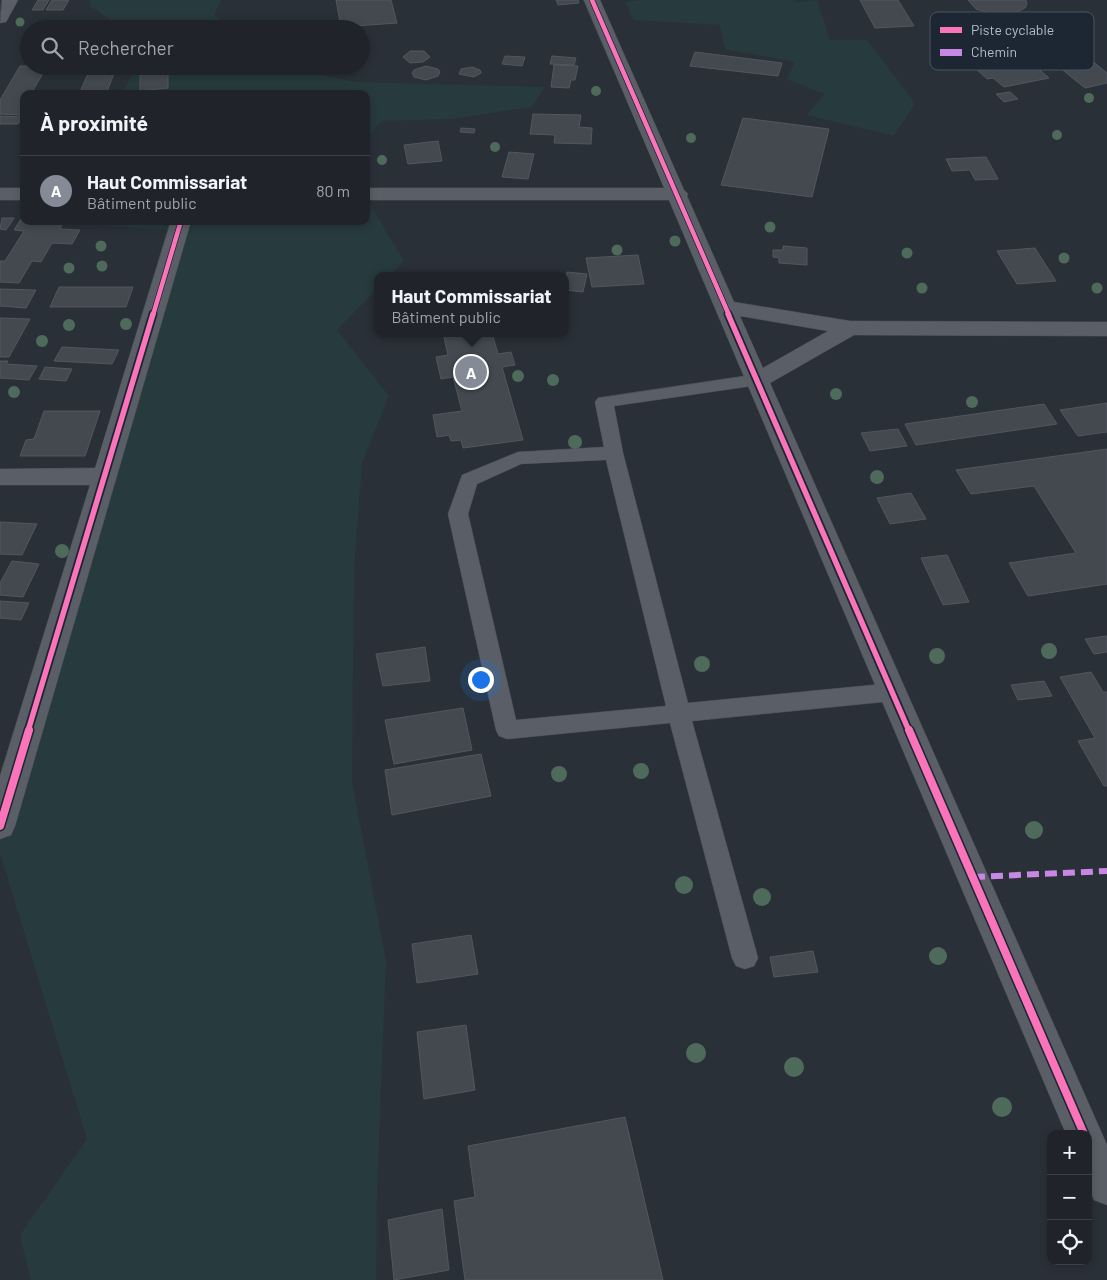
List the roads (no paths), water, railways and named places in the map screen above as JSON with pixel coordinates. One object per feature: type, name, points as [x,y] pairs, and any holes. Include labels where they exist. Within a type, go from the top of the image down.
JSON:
[{"type":"street","points":[[0,18],[10,0]]},
{"type":"street","points":[[592,0],[759,380],[1082,1130]]},
{"type":"street","points":[[0,194],[20,194]]},
{"type":"street","points":[[370,194],[678,194]]},
{"type":"street","points":[[0,826],[180,225]]},
{"type":"street","points":[[727,308],[850,328],[1107,329]]},
{"type":"street","points":[[759,380],[850,328]]},
{"type":"street","points":[[0,477],[105,476]]},
{"type":"street","points":[[1092,1153],[1107,1187]]},
{"type":"lane","points":[[745,958],[679,713],[614,453],[604,402],[759,380]]},
{"type":"lane","points":[[614,453],[518,458],[470,480],[458,514],[507,730],[893,692]]},
{"type":"place","name":"Haut Commissariat","points":[[471,372]]}]
